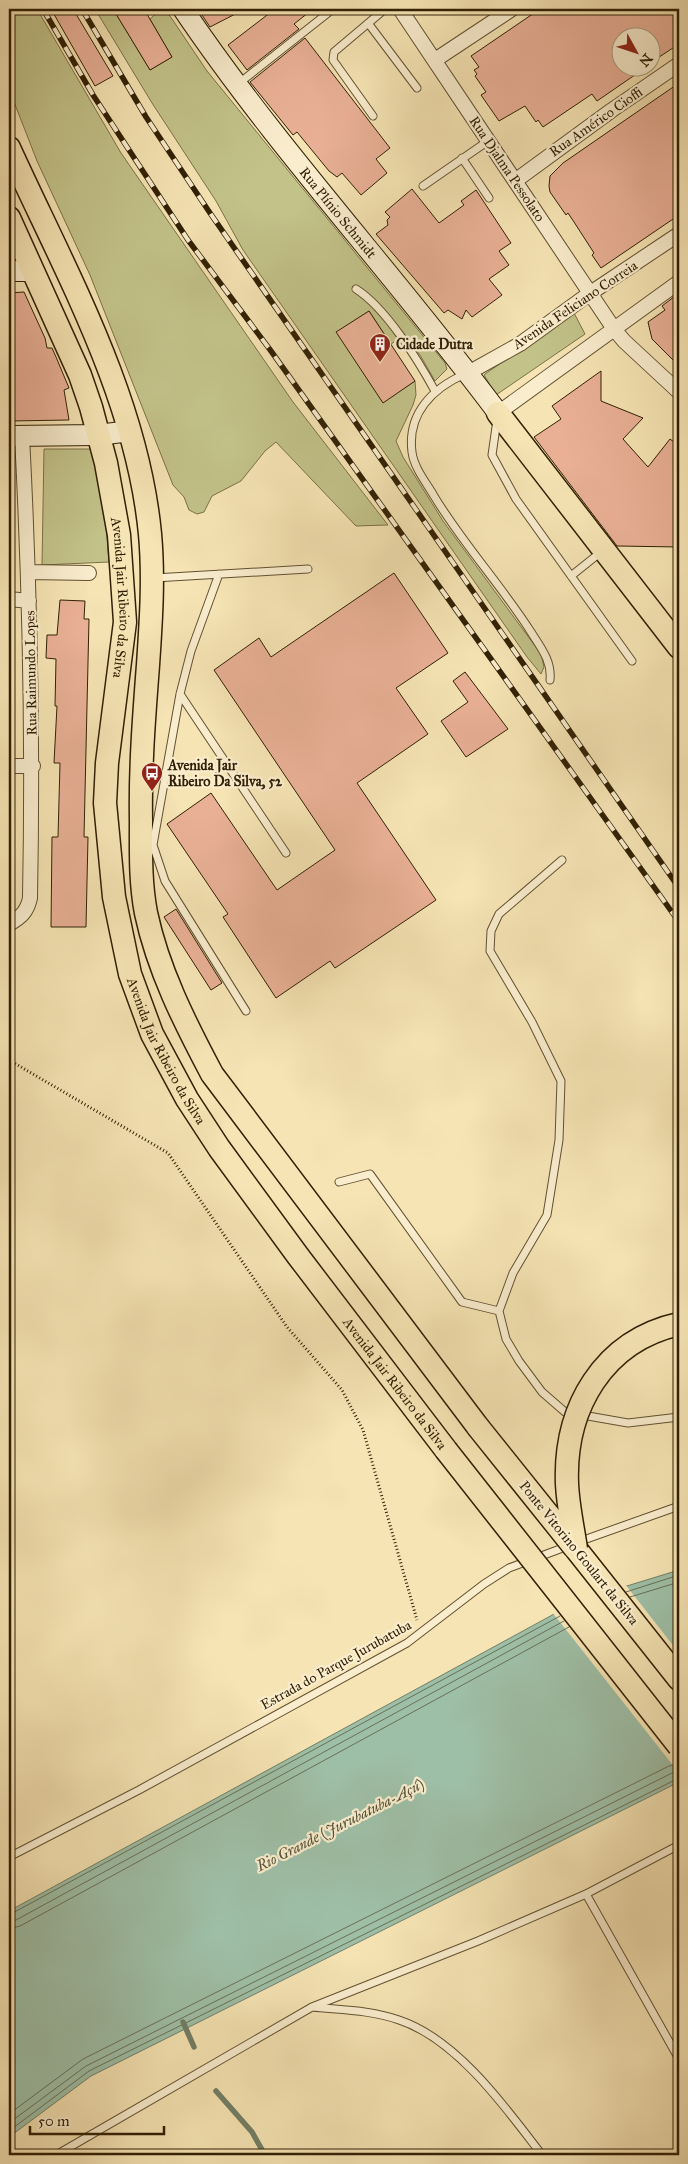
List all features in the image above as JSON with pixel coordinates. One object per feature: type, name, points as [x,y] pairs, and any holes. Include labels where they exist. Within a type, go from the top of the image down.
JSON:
[{"type":"main road","name":"Avenida Jair Ribeiro da Silva","points":[[9,148],[79,300],[130,431],[150,532],[153,578],[140,766],[140,834],[141,876],[146,911],[154,944],[183,1019],[212,1074],[478,1427]]},
{"type":"main road","name":"Avenida Jair Ribeiro da Silva","points":[[9,218],[80,375],[106,463],[118,526],[125,622],[106,763],[105,803],[114,897],[130,974],[152,1034],[187,1099],[219,1148],[298,1256],[446,1450],[679,1746]]},
{"type":"main road","points":[[31,270],[50,273],[79,300]]},
{"type":"main road","points":[[498,413],[679,646]]},
{"type":"main road","points":[[121,926],[133,937],[154,944]]},
{"type":"main road","points":[[576,1549],[567,1485],[568,1449],[578,1409],[597,1375],[625,1347],[659,1329],[679,1324]]},
{"type":"main road","name":"Ponte Vitorino Goulart da Silva","points":[[478,1427],[679,1679]]},
{"type":"street","name":"Rua Plínio Schmidt","points":[[183,9],[236,86],[468,373],[498,413]]},
{"type":"street","name":"Rua Djalma Pessolato","points":[[400,9],[614,329],[624,341],[679,392]]},
{"type":"street","points":[[435,60],[512,9]]},
{"type":"street","name":"Rua Américo Cioffi","points":[[515,181],[679,64]]},
{"type":"street","name":"Avenida Feliciano Correia","points":[[468,373],[520,344],[589,294],[679,234]]},
{"type":"street","points":[[9,271],[31,270]]},
{"type":"street","points":[[498,413],[679,282]]},
{"type":"street","points":[[16,436],[98,435],[130,431]]},
{"type":"street","name":"Rua Raimundo Lopes","points":[[9,924],[21,917],[28,909],[30,898],[33,766],[29,572],[16,436]]},
{"type":"street","points":[[29,572],[89,573]]},
{"type":"street","points":[[9,599],[29,601]]},
{"type":"street","points":[[9,766],[33,766]]},
{"type":"lane","points":[[236,86],[334,9]]},
{"type":"lane","points":[[374,116],[333,60],[334,52],[385,9]]},
{"type":"lane","points":[[368,23],[417,88]]},
{"type":"lane","points":[[423,186],[488,141]]},
{"type":"lane","points":[[462,158],[489,198]]},
{"type":"lane","points":[[356,289],[366,295],[407,345],[435,391]]},
{"type":"lane","points":[[468,373],[449,381],[435,391],[421,408],[415,422],[412,451],[416,468],[453,527],[523,620],[551,668],[550,680]]},
{"type":"lane","points":[[498,413],[492,455],[516,499],[632,661]]},
{"type":"lane","points":[[572,576],[603,550]]},
{"type":"lane","points":[[153,578],[308,569]]},
{"type":"lane","points":[[219,574],[191,651],[180,694],[153,845],[165,881],[246,1011]]},
{"type":"lane","points":[[180,694],[286,853]]},
{"type":"lane","points":[[562,860],[499,914],[491,931],[490,951],[532,1022],[561,1081],[559,1140],[547,1215],[513,1273],[499,1311],[506,1339],[519,1361],[542,1392],[565,1412],[628,1423],[679,1417]]},
{"type":"lane","points":[[339,1182],[370,1174],[462,1302],[499,1311]]},
{"type":"lane","name":"Estrada do Parque Jurubatuba","points":[[9,1857],[139,1790],[407,1643],[509,1568],[679,1506]]},
{"type":"lane","points":[[56,2155],[312,2007],[586,1894],[679,1846]]},
{"type":"lane","points":[[586,1894],[679,2059]]},
{"type":"lane","points":[[312,2007],[367,2012],[400,2020],[434,2037],[470,2069],[516,2121],[542,2155]]},
{"type":"path","points":[[9,1060],[168,1153],[287,1326],[342,1390],[363,1430],[421,1632]]},
{"type":"green space","points":[[9,9],[37,9],[121,153],[293,402],[388,525],[356,526],[276,442],[265,451],[241,481],[212,496],[204,512],[197,514],[189,510],[184,497],[173,485],[90,275],[37,161],[9,89]]},
{"type":"green space","points":[[95,9],[113,9],[150,70],[172,57],[150,19],[159,11],[164,11],[170,16],[207,71],[445,363],[447,369],[435,381],[420,355],[404,336],[391,344],[369,311],[337,332],[383,402],[415,381],[416,395],[413,405],[396,441],[403,457],[443,521],[541,654],[544,667],[541,674],[527,657],[243,250],[216,201],[152,103]]},
{"type":"green space","points":[[574,313],[585,334],[496,395],[484,375]]},
{"type":"green space","points":[[44,449],[93,449],[106,525],[109,562],[42,565]]},
{"type":"water","name":"Rio Grande (Jurubatuba-Açú)","points":[[679,1570],[679,1782],[91,2076],[9,2137],[9,1911],[578,1601]]},
{"type":"pier","points":[[625,1584],[679,1653],[679,1773],[552,1612],[577,1598]]},
{"type":"building","points":[[51,9],[73,9],[113,76],[95,86]]},
{"type":"building","points":[[113,9],[144,9],[172,57],[150,70]]},
{"type":"building","points":[[198,9],[245,9],[210,27]]},
{"type":"building","points":[[275,9],[313,9],[294,24],[299,29],[247,70],[228,45]]},
{"type":"building","points":[[540,9],[679,9],[679,44],[660,56],[660,28],[610,28],[610,78],[630,78],[597,101],[592,94],[543,127],[538,120],[536,122],[525,106],[499,121],[481,95],[486,92],[475,76],[477,74],[474,70],[479,67],[471,56]]},
{"type":"building","points":[[305,38],[390,148],[376,159],[387,173],[361,195],[342,173],[337,177],[329,171],[297,132],[293,135],[250,82]]},
{"type":"building","points":[[679,83],[679,215],[601,268],[592,255],[594,253],[568,213],[566,215],[550,192],[550,176],[563,163]]},
{"type":"building","points":[[412,189],[439,223],[464,205],[461,201],[476,190],[511,243],[499,251],[509,265],[489,279],[502,295],[472,317],[466,310],[462,319],[448,310],[444,313],[376,234],[388,225],[387,220],[390,217],[385,212]]},
{"type":"building","points":[[24,292],[45,338],[47,348],[52,348],[69,388],[64,390],[69,420],[9,421],[9,293]]},
{"type":"building","points":[[679,293],[679,366],[652,339],[648,322],[665,310],[662,306]]},
{"type":"building","name":"Cidade Dutra","points":[[369,311],[415,381],[383,403],[336,332]]},
{"type":"building","points":[[601,371],[601,401],[643,418],[623,439],[648,467],[670,439],[679,446],[679,547],[617,546],[534,437],[561,419],[552,406]]},
{"type":"building","points":[[394,573],[448,653],[396,688],[428,734],[357,783],[436,900],[335,968],[330,961],[276,998],[223,917],[228,914],[167,824],[211,793],[277,890],[335,850],[214,670],[259,638],[271,657]]},
{"type":"building","points":[[60,600],[85,601],[84,619],[89,619],[84,837],[88,837],[86,927],[51,927],[52,837],[58,837],[60,763],[54,763],[57,706],[55,706],[56,659],[46,658],[47,635],[57,635]]},
{"type":"building","points":[[465,672],[508,729],[466,757],[441,721],[468,702],[453,681]]},
{"type":"building","points":[[176,909],[222,983],[211,990],[164,917]]},
{"type":"waterway","points":[[183,2022],[194,2047]]},
{"type":"waterway","points":[[216,2091],[252,2132],[265,2155]]},
{"type":"railway","points":[[43,9],[93,95],[188,240],[271,351],[679,922]]},
{"type":"railway","points":[[82,9],[146,117],[210,213],[679,888]]},
{"type":"place","name":"Cidade Dutra","points":[[380,363]]},
{"type":"place","name":"Avenida Jair Ribeiro Da Silva, 52","points":[[152,792]]}]
